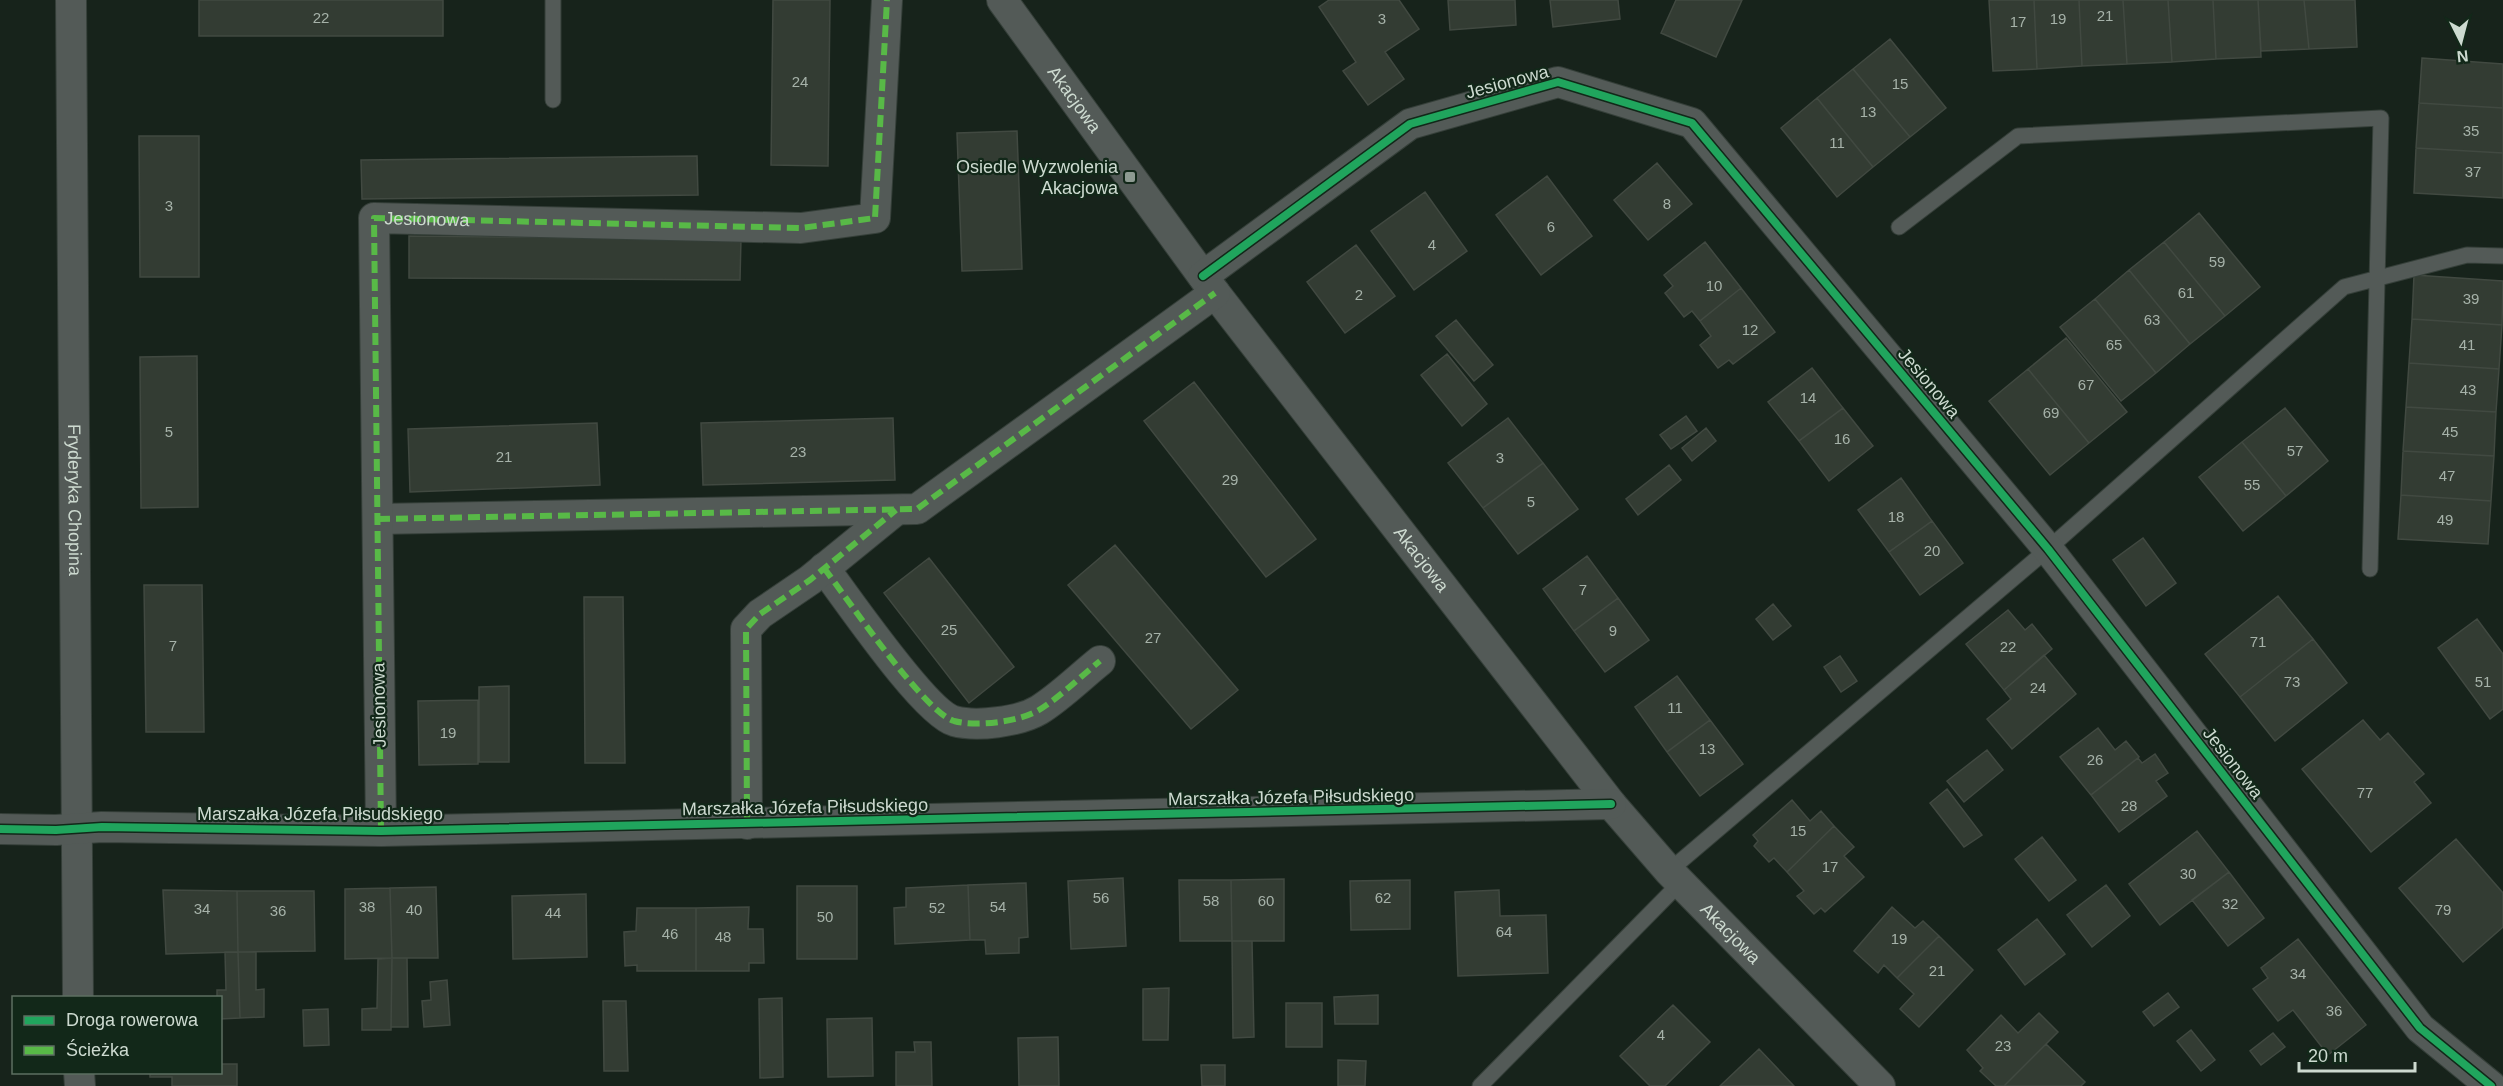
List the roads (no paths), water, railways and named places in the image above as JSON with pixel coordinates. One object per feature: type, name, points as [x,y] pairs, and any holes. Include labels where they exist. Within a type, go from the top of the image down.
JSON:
[{"type":"street","name":"Fryderyka Chopina","points":[[71,0],[78,996]]},
{"type":"street","name":"Jesionowa","points":[[381,831],[374,218],[801,228],[875,218],[887,0]]},
{"type":"street","name":"Akacjowa","points":[[1002,0],[1209,285],[1611,804],[1675,877],[1880,1086]]},
{"type":"street","name":"Jesionowa","points":[[896,510],[917,509],[1209,285],[1410,124],[1558,82],[1692,123],[2048,549],[2420,1028],[2491,1086]]},
{"type":"street","points":[[378,519],[896,510]]},
{"type":"street","points":[[747,824],[747,628],[760,614],[824,568],[896,510]]},
{"type":"street","points":[[824,568],[906,678],[935,709],[953,721],[986,723],[1015,720],[1038,710],[1100,661]]},
{"type":"street","name":"Marszałka Józefa Piłsudskiego","points":[[0,829],[102,827],[381,831],[1611,804]]},
{"type":"lane","points":[[553,0],[553,100]]},
{"type":"lane","points":[[1899,227],[2018,136],[2381,118],[2370,569]]},
{"type":"lane","points":[[1480,1086],[1675,877],[2344,287],[2467,255],[2503,256]]},
{"type":"place","name":"Osiedle Wyzwolenia Akacjowa","points":[[1130,177]]}]
